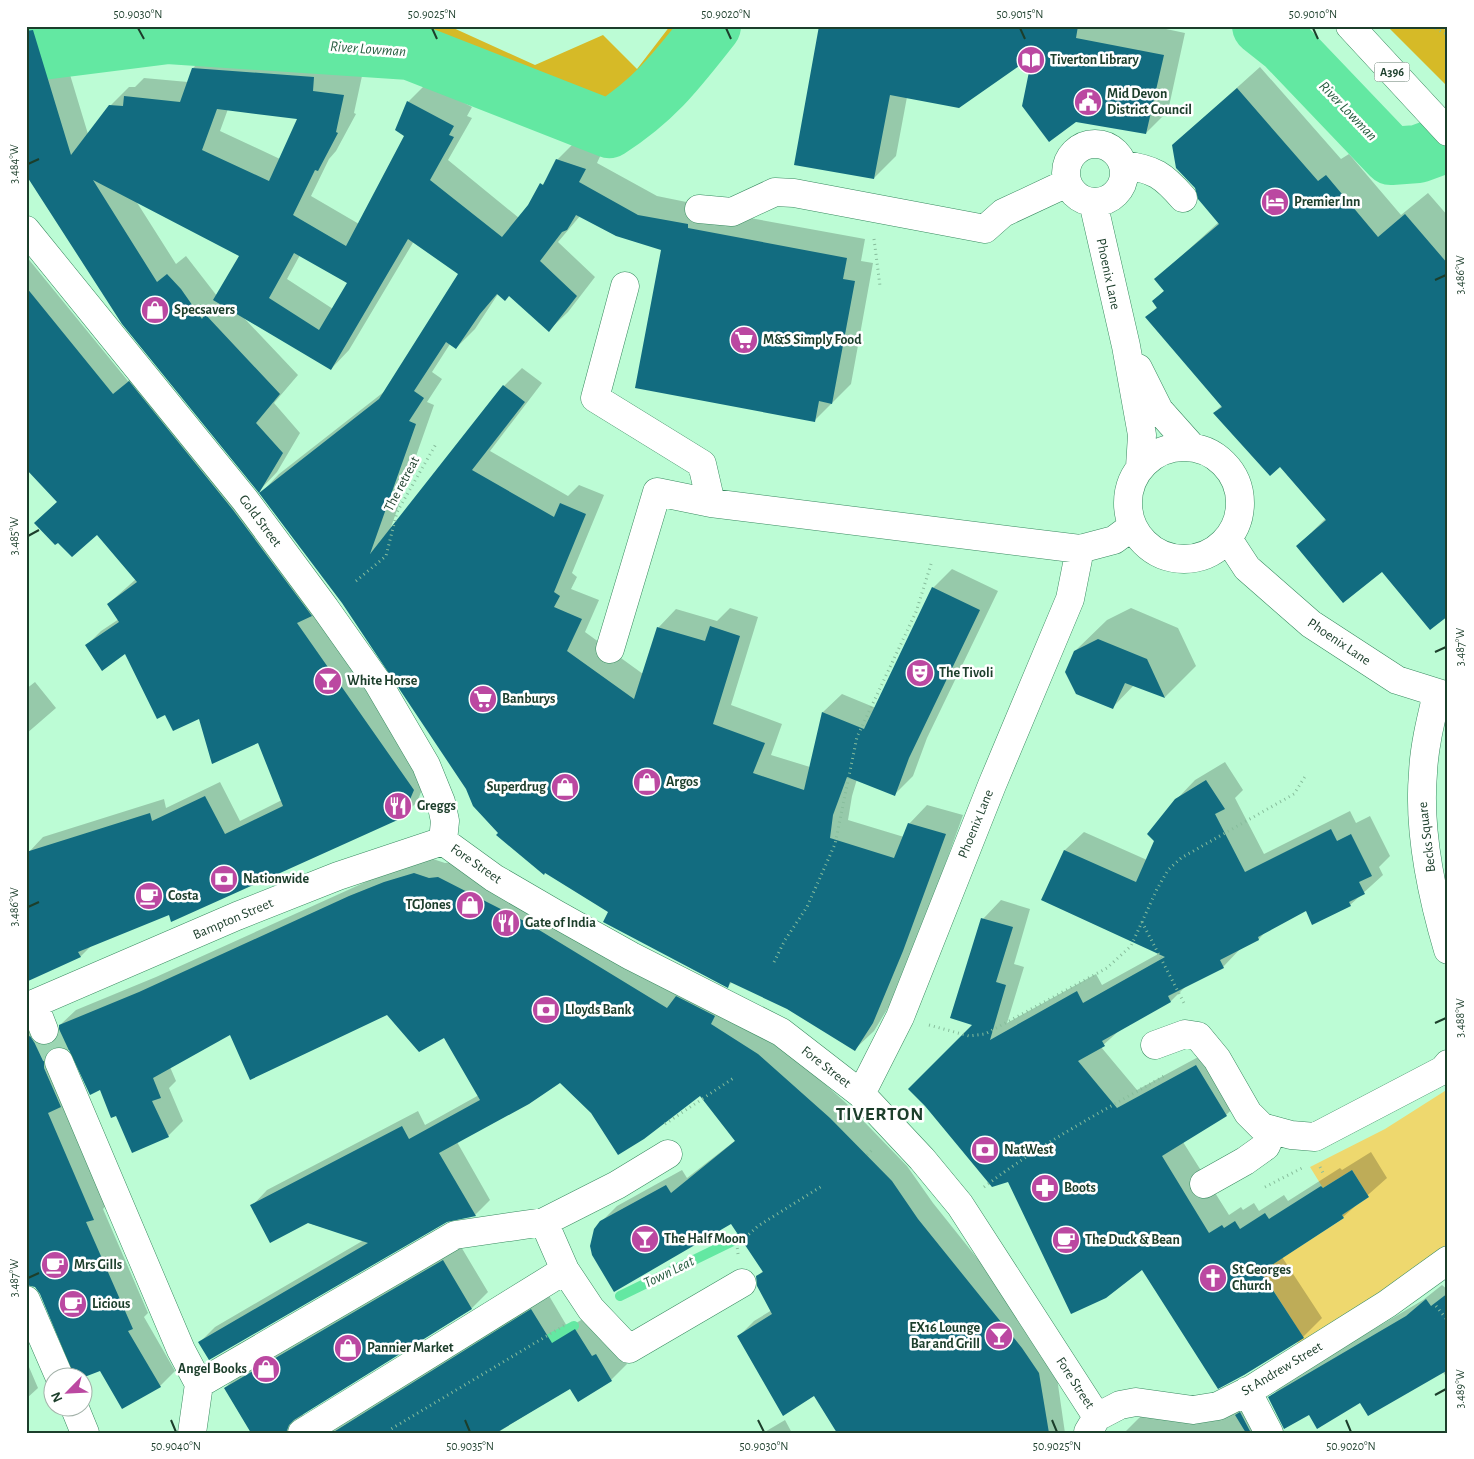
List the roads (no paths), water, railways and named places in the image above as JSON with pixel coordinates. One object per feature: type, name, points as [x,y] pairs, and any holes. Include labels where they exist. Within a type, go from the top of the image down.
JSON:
[{"type":"street","name":"A396","points":[[1350,26],[1441,124]]},
{"type":"street","points":[[1103,145],[1114,150],[1124,165],[1124,179],[1116,194],[1103,202],[1081,199],[1067,183],[1066,167],[1072,155],[1082,146],[1103,145]]},
{"type":"street","points":[[1124,165],[1144,168],[1167,179],[1183,198]]},
{"type":"street","points":[[699,209],[732,212],[775,192],[985,229],[1003,213],[1067,183]]},
{"type":"street","name":"Phoenix Lane","points":[[1093,202],[1126,346],[1142,434],[1140,467]]},
{"type":"street","name":"Gold Street","points":[[26,230],[245,500],[325,608],[378,684],[426,765],[445,821],[443,841]]},
{"type":"street","points":[[625,286],[595,398],[702,464],[711,504]]},
{"type":"street","name":"Phoenix Lane","points":[[1126,346],[1159,410],[1192,447]]},
{"type":"street","points":[[1192,447],[1208,452],[1222,461],[1240,490],[1241,507],[1237,524],[1228,539],[1217,550],[1202,557],[1186,560],[1170,558],[1154,551],[1141,540],[1133,526],[1128,511],[1128,495],[1132,480],[1140,467],[1155,455],[1172,448],[1192,447]]},
{"type":"street","points":[[610,649],[657,492],[711,504],[1080,549],[1114,540],[1133,526]]},
{"type":"street","name":"Phoenix Lane","points":[[1228,539],[1247,568],[1311,624],[1397,680],[1442,695]]},
{"type":"street","name":"Phoenix Lane","points":[[861,1094],[900,1017],[992,785],[1070,599],[1080,549]]},
{"type":"street","name":"Becks Square","points":[[1442,695],[1422,772],[1422,813],[1427,854],[1448,950]]},
{"type":"street","name":"Bampton Street","points":[[30,1006],[255,909],[338,876],[443,841]]},
{"type":"street","name":"Fore Street","points":[[443,841],[494,878],[556,914],[631,956],[781,1032],[861,1094],[922,1158],[960,1205],[1092,1425]]},
{"type":"street","points":[[30,1006],[44,1030]]},
{"type":"street","points":[[1155,1044],[1185,1034],[1198,1036],[1217,1059],[1248,1113],[1262,1127],[1291,1135],[1315,1137],[1443,1070],[1448,1064]]},
{"type":"street","points":[[59,1062],[181,1350],[199,1384],[192,1433]]},
{"type":"street","points":[[1204,1184],[1245,1161],[1266,1146],[1273,1130]]},
{"type":"street","points":[[199,1384],[455,1235],[544,1222],[617,1185],[668,1154]]},
{"type":"street","points":[[544,1222],[565,1270],[591,1309],[629,1349],[742,1283]]},
{"type":"street","name":"St Andrew Street","points":[[1092,1425],[1120,1405],[1136,1402],[1193,1410],[1218,1406],[1247,1391],[1387,1304],[1448,1260]]},
{"type":"street","points":[[302,1433],[565,1270]]},
{"type":"street","points":[[26,1300],[55,1366]]},
{"type":"street","points":[[1247,1391],[1269,1433]]},
{"type":"street","points":[[78,1416],[85,1433]]},
{"type":"waterway","name":"River Lowman","points":[[26,53],[168,35],[410,51],[609,129],[626,118],[653,95],[677,70],[712,26]]},
{"type":"waterway","name":"River Lowman","points":[[1261,26],[1285,45],[1391,156],[1418,154],[1448,143]]},
{"type":"waterway","name":"Town Leat","points":[[620,1296],[737,1239],[751,1230]]},
{"type":"waterway","name":"Town Leat","points":[[538,1345],[574,1326]]},
{"type":"tunnel","points":[[44,1030],[59,1062]]},
{"type":"place","name":"Tiverton Library","points":[[1031,60]]},
{"type":"place","name":"Mid Devon District Council","points":[[1088,102]]},
{"type":"place","name":"Premier Inn","points":[[1275,202]]},
{"type":"place","name":"Specsavers","points":[[155,310]]},
{"type":"place","name":"M&S Simply Food","points":[[744,340]]},
{"type":"place","name":"The Tivoli","points":[[920,673]]},
{"type":"place","name":"White Horse","points":[[328,681]]},
{"type":"place","name":"Banburys","points":[[483,699]]},
{"type":"place","name":"Argos","points":[[647,782]]},
{"type":"place","name":"Superdrug","points":[[565,787]]},
{"type":"place","name":"Greggs","points":[[398,806]]},
{"type":"place","name":"Nationwide","points":[[224,879]]},
{"type":"place","name":"Costa","points":[[149,896]]},
{"type":"place","name":"TGJones","points":[[470,905]]},
{"type":"place","name":"Gate of India","points":[[506,923]]},
{"type":"place","name":"Lloyds Bank","points":[[546,1010]]},
{"type":"place","name":"NatWest","points":[[985,1150]]},
{"type":"place","name":"Boots","points":[[1045,1188]]},
{"type":"place","name":"The Half Moon","points":[[645,1239]]},
{"type":"place","name":"The Duck & Bean","points":[[1066,1240]]},
{"type":"place","name":"Mrs Gills","points":[[55,1265]]},
{"type":"place","name":"St Georges Church","points":[[1213,1278]]},
{"type":"place","name":"Licious","points":[[73,1304]]},
{"type":"place","name":"EX16 Lounge Bar and Grill","points":[[999,1336]]},
{"type":"place","name":"Pannier Market","points":[[348,1348]]},
{"type":"place","name":"Angel Books","points":[[266,1369]]},
{"type":"district","name":"TIVERTON","points":[[880,1114]]}]
